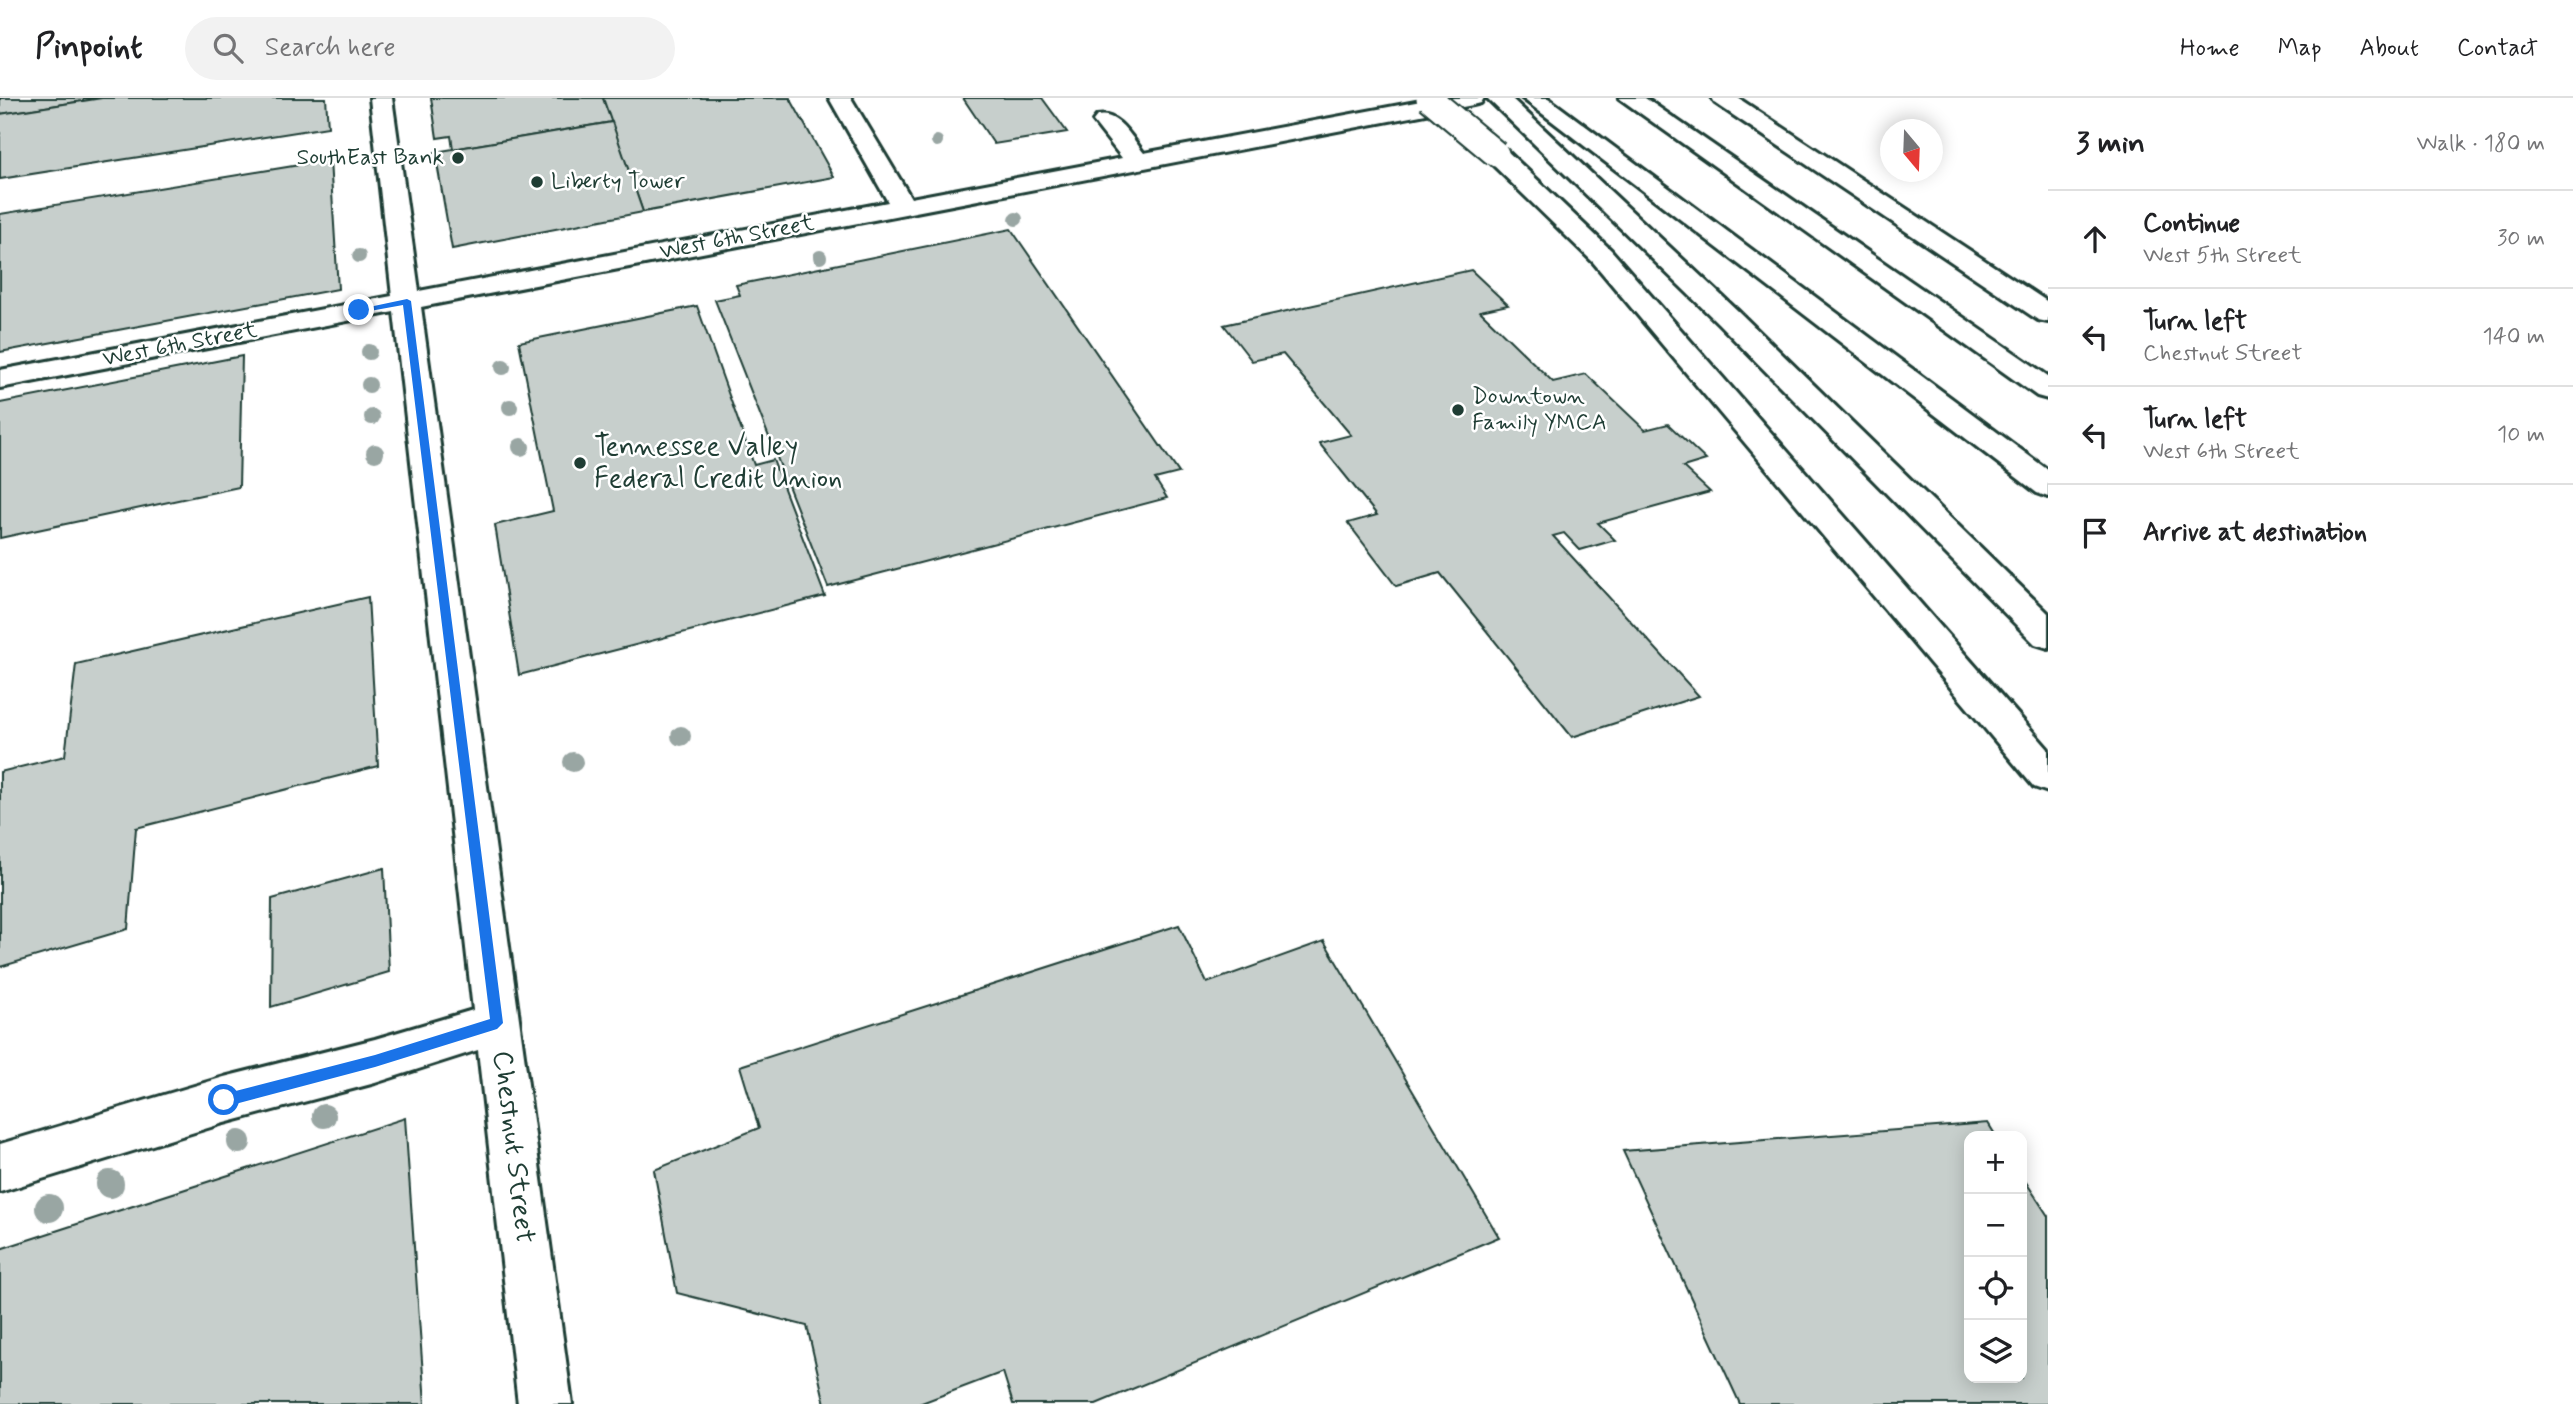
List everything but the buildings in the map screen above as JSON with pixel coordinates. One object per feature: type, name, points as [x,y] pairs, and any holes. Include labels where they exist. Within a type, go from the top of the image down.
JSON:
[{"type":"main road","name":"Chestnut Street","points":[[382,98],[545,1404]]},
{"type":"main road","points":[[840,98],[904,207]]},
{"type":"main road","points":[[1362,98],[1382,115]]},
{"type":"main road","points":[[1429,98],[1496,154],[1602,256],[2048,776]]},
{"type":"main road","name":"West 6th Street","points":[[0,379],[1474,98]]},
{"type":"main road","points":[[1499,98],[1728,317],[2048,635]]},
{"type":"main road","points":[[1533,98],[2048,486]]},
{"type":"main road","points":[[1630,98],[2048,390]]},
{"type":"main road","points":[[1723,98],[2048,314]]},
{"type":"main road","points":[[1105,121],[1138,162]]},
{"type":"main road","points":[[0,1168],[224,1100],[375,1061],[497,1023]]},
{"type":"place","name":"SouthEast Bank","points":[[458,158]]},
{"type":"place","name":"Liberty Tower","points":[[537,182]]},
{"type":"place","name":"Downtown Family YMCA","points":[[1458,410]]},
{"type":"place","name":"Tennessee Valley Federal Credit Union","points":[[580,463]]},
{"type":"route","points":[[224,1100],[375,1061],[497,1023],[407,301],[359,310]]}]
